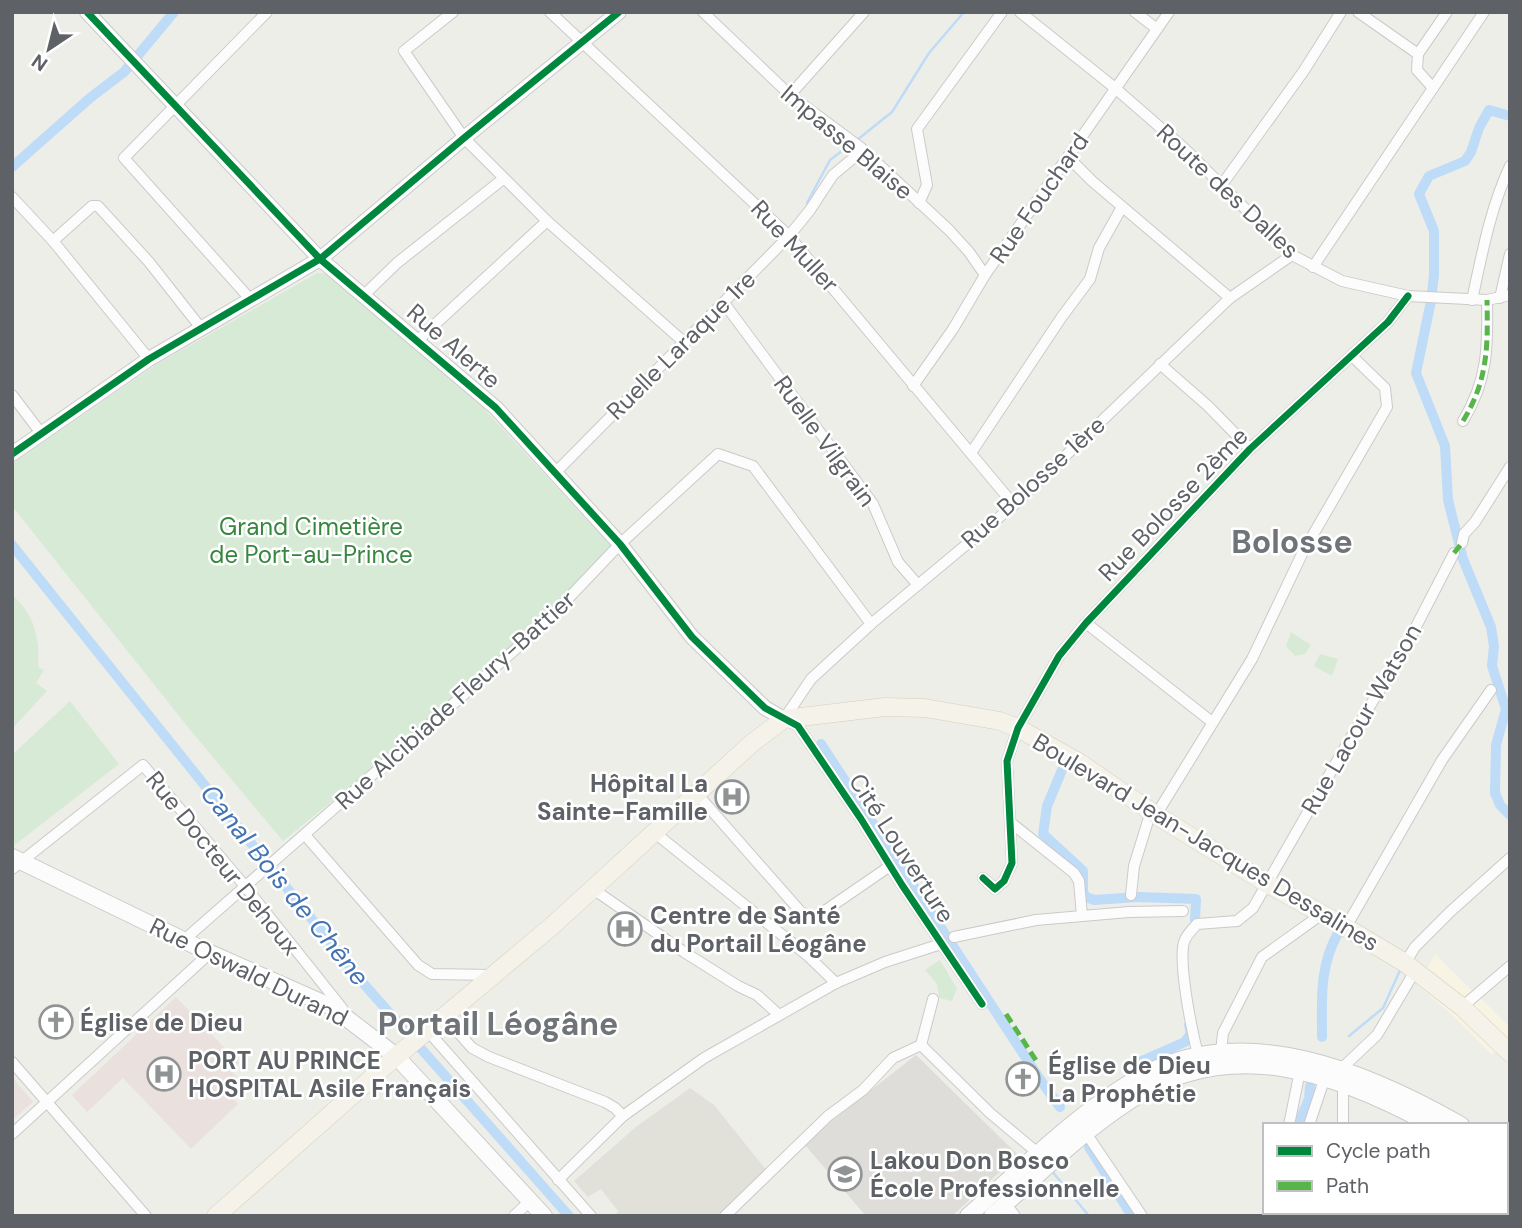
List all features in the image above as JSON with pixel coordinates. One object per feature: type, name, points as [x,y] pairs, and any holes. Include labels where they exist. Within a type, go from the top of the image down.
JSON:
[{"type":"main road","name":"Boulevard Jean-Jacques Dessalines","points":[[216,1216],[593,888],[752,743],[785,719],[873,708],[925,708],[990,719],[1018,728],[1080,762],[1154,813],[1266,883],[1346,927],[1410,967],[1462,1007],[1510,1054]]},
{"type":"main road","name":"Rue Oswald Durand","points":[[15,862],[332,1007],[400,1054],[544,1216]]},
{"type":"main road","points":[[968,1216],[1095,1108],[1136,1080],[1171,1063],[1198,1055],[1221,1052],[1283,1054],[1342,1076],[1428,1123]]},
{"type":"main road","points":[[992,1216],[1010,1210],[1086,1133],[1132,1099],[1167,1080],[1191,1071],[1240,1064],[1300,1071],[1325,1077],[1362,1076],[1457,1123]]},
{"type":"street","name":"Rue Alerte","points":[[87,12],[320,259],[496,408],[621,544],[692,637],[765,708],[785,719]]},
{"type":"street","points":[[251,300],[124,158],[267,12]]},
{"type":"street","points":[[453,12],[404,51],[464,138],[547,221],[685,343]]},
{"type":"street","name":"Rue Muller","points":[[550,12],[789,236],[853,309],[1014,505]]},
{"type":"street","points":[[12,454],[149,359],[320,259],[619,12]]},
{"type":"street","name":"Impasse Blaise","points":[[703,12],[790,95],[863,150],[969,252],[985,275]]},
{"type":"street","points":[[919,203],[927,185],[917,129],[1002,12]]},
{"type":"street","name":"Route des Dalles","points":[[1020,12],[1115,88],[1185,149],[1292,255],[1342,281],[1413,296],[1472,300],[1505,297]]},
{"type":"street","points":[[1135,12],[1157,29]]},
{"type":"street","name":"Rue Fouchard","points":[[914,386],[953,329],[985,275],[1169,12]]},
{"type":"street","points":[[1221,186],[1303,72],[1341,12]]},
{"type":"street","points":[[1358,12],[1418,54]]},
{"type":"street","points":[[1433,88],[1417,70],[1418,54],[1447,12]]},
{"type":"street","points":[[1313,267],[1484,12]]},
{"type":"street","points":[[790,95],[857,15]]},
{"type":"street","name":"Ruelle Laraque 1re","points":[[556,472],[789,236],[833,176],[863,150]]},
{"type":"street","points":[[1068,157],[1122,207],[1230,298]]},
{"type":"street","points":[[1472,300],[1487,229],[1510,166]]},
{"type":"street","points":[[364,295],[397,263],[503,179]]},
{"type":"street","points":[[12,197],[52,241],[149,359]]},
{"type":"street","points":[[52,241],[92,206],[98,206],[149,262],[201,328]]},
{"type":"street","points":[[971,453],[1090,279],[1099,248],[1122,207]]},
{"type":"street","points":[[418,340],[547,221]]},
{"type":"street","points":[[1505,297],[1510,254]]},
{"type":"street","name":"Rue Bolosse 1ère","points":[[785,719],[811,679],[871,624],[1014,505],[1230,298],[1292,255]]},
{"type":"street","name":"Rue Bolosse 2ème","points":[[983,878],[996,889],[1004,881],[1012,863],[1007,761],[1018,728],[1059,656],[1086,623],[1250,449],[1413,296]]},
{"type":"street","points":[[1464,421],[1475,402],[1485,369],[1488,350],[1488,300]]},
{"type":"street","name":"Ruelle Vilgrain","points":[[724,303],[873,504],[898,562],[918,585]]},
{"type":"street","points":[[1131,895],[1134,866],[1154,813],[1252,659],[1303,552],[1387,407],[1385,388],[1352,356]]},
{"type":"street","points":[[1160,364],[1208,406],[1250,449]]},
{"type":"street","points":[[12,396],[41,433]]},
{"type":"street","name":"Rue Alcibiade Fleury-Battier","points":[[184,940],[542,626],[621,544],[718,454],[753,466],[871,624]]},
{"type":"street","points":[[1462,543],[1464,534],[1475,522],[1510,467]]},
{"type":"street","name":"Rue Lacour Watson","points":[[1198,1055],[1188,1005],[1183,948],[1185,939],[1197,924],[1237,921],[1245,917],[1406,646],[1454,553]]},
{"type":"street","points":[[1086,623],[1212,722]]},
{"type":"street","points":[[1346,927],[1442,760],[1491,690]]},
{"type":"street","name":"Cité Louverture","points":[[785,719],[798,726],[982,1004]]},
{"type":"street","name":"Rue Docteur Dehoux","points":[[15,862],[142,765],[244,885],[325,989],[357,1025]]},
{"type":"street","points":[[698,794],[809,917],[826,910],[890,866]]},
{"type":"street","points":[[1010,822],[1074,873],[1079,881],[1082,916]]},
{"type":"street","points":[[655,833],[807,955],[836,983]]},
{"type":"street","points":[[305,835],[418,965],[432,974],[493,975]]},
{"type":"street","points":[[1343,1123],[1342,1076],[1377,1035],[1410,967],[1415,947],[1510,858]]},
{"type":"street","points":[[593,888],[684,952],[757,995],[778,1014]]},
{"type":"street","points":[[954,937],[1036,920],[1129,912],[1183,911]]},
{"type":"street","points":[[1221,1052],[1223,1033],[1262,957],[1322,914]]},
{"type":"street","points":[[558,1180],[622,1116],[704,1058],[836,983],[885,962],[941,944]]},
{"type":"street","points":[[12,1134],[210,953]]},
{"type":"street","points":[[1462,1007],[1510,967]]},
{"type":"street","points":[[921,1045],[933,999]]},
{"type":"street","points":[[444,1016],[472,1048],[489,1058],[605,1102],[622,1116]]},
{"type":"street","points":[[426,1031],[591,1216]]},
{"type":"street","points":[[921,1045],[989,1113],[1039,1154]]},
{"type":"street","points":[[725,1216],[828,1116],[863,1090],[893,1058],[921,1045]]},
{"type":"street","points":[[12,1062],[146,1216]]},
{"type":"street","points":[[1289,1123],[1300,1071]]},
{"type":"street","points":[[1310,1123],[1325,1077]]},
{"type":"street","points":[[1086,1133],[1143,1216]]},
{"type":"street","points":[[514,1216],[531,1200]]},
{"type":"shaded area","points":[[1435,954],[1510,1027],[1510,1045],[1491,1054],[1418,986]]},
{"type":"shaded area","name":"PORT AU PRINCE HOSPITAL Asile Français","points":[[176,997],[239,1063],[231,1071],[238,1078],[225,1090],[238,1104],[191,1149],[123,1078],[87,1112],[72,1095]]},
{"type":"shaded area","points":[[916,1055],[1018,1155],[952,1216],[866,1216],[805,1145],[815,1134]]},
{"type":"shaded area","points":[[12,1077],[33,1102],[12,1120]]},
{"type":"shaded area","points":[[690,1088],[714,1105],[767,1171],[720,1216],[615,1216],[618,1211],[601,1189],[588,1197],[574,1181],[636,1127]]},
{"type":"green space","name":"Grand Cimetière de Port-au-Prince","points":[[317,273],[331,274],[475,399],[612,547],[552,613],[468,691],[283,841],[187,726],[12,506],[12,464],[154,366]]},
{"type":"green space","points":[[12,595],[31,619],[37,637],[38,667],[44,670],[36,683],[47,691],[12,729]]},
{"type":"green space","points":[[1291,632],[1311,645],[1305,654],[1295,656],[1286,646]]},
{"type":"green space","points":[[1320,654],[1338,659],[1332,676],[1314,666]]},
{"type":"green space","points":[[70,701],[119,764],[16,844],[12,842],[12,755]]},
{"type":"green space","points":[[940,960],[957,989],[952,1001],[939,998],[937,984],[925,970]]},
{"type":"waterway","points":[[12,167],[90,98],[124,72],[174,12]]},
{"type":"waterway","points":[[857,140],[892,112],[929,53],[964,12]]},
{"type":"waterway","points":[[1510,116],[1489,110],[1465,161],[1429,176],[1419,194],[1434,231],[1434,275],[1416,373],[1445,446],[1448,500],[1463,559],[1491,627],[1494,646],[1492,666],[1506,709],[1496,745],[1495,793],[1500,805],[1510,815]]},
{"type":"waterway","points":[[807,203],[830,160],[851,144]]},
{"type":"waterway","name":"Canal Bois de Chêne","points":[[12,545],[363,983],[569,1216]]},
{"type":"waterway","points":[[821,744],[1060,1107]]},
{"type":"waterway","points":[[1062,770],[1047,806],[1043,834],[1083,871],[1083,892],[1086,897],[1094,900],[1139,897],[1196,899],[1195,921]]},
{"type":"waterway","points":[[1322,1037],[1325,971],[1338,933]]},
{"type":"waterway","points":[[1349,1036],[1383,1008],[1401,968]]},
{"type":"waterway","points":[[1137,1063],[1185,1042],[1191,1033],[1189,1025]]},
{"type":"waterway","points":[[1299,1123],[1309,1099],[1310,1086]]},
{"type":"waterway","points":[[1089,1147],[1132,1216]]},
{"type":"waterway","points":[[1051,1170],[1089,1216]]},
{"type":"marked path","points":[[1463,421],[1477,391],[1485,362],[1487,300]]},
{"type":"marked path","points":[[1454,553],[1462,543]]},
{"type":"marked path","points":[[1006,1014],[1037,1062]]},
{"type":"cycle path","points":[[87,12],[320,259],[496,408],[620,544],[692,637],[765,708],[798,726],[982,1004]]},
{"type":"cycle path","points":[[12,454],[149,359],[320,259],[619,12]]},
{"type":"cycle path","points":[[983,878],[995,889],[1004,881],[1012,863],[1007,761],[1018,728],[1059,656],[1086,623],[1250,449],[1388,322],[1408,296]]},
{"type":"place","name":"Hôpital La Sainte-Famille","points":[[732,797]]},
{"type":"place","name":"Centre de Santé du Portail Léogâne","points":[[625,929]]},
{"type":"place","name":"Église de Dieu","points":[[56,1022]]},
{"type":"place","name":"PORT AU PRINCE HOSPITAL Asile Français","points":[[164,1074]]},
{"type":"place","name":"Église de Dieu La Prophétie","points":[[1023,1079]]},
{"type":"place","name":"Lakou Don Bosco École Professionnelle","points":[[845,1174]]},
{"type":"district","name":"Bolosse","points":[[1292,542]]},
{"type":"district","name":"Portail Léogâne","points":[[498,1024]]}]
